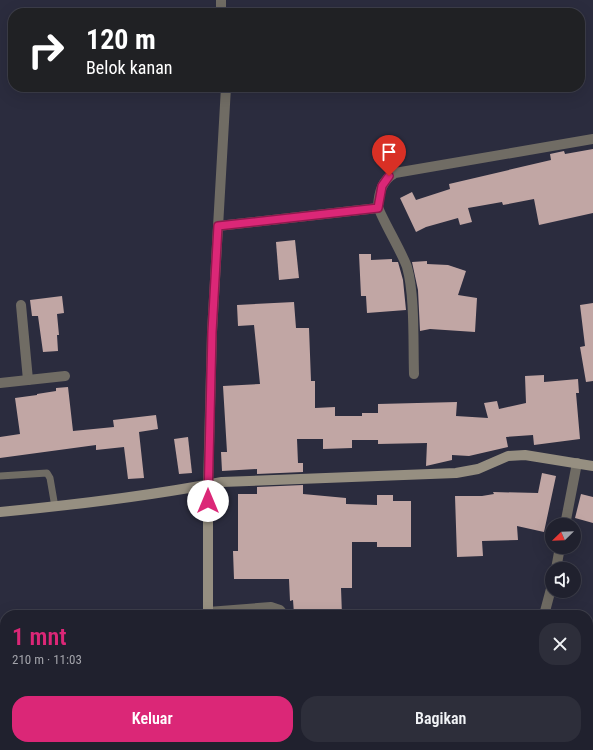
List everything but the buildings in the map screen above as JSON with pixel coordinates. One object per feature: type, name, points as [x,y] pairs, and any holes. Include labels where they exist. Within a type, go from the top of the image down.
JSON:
[{"type":"street","points":[[208,610],[208,486],[212,332],[226,92]]},
{"type":"street","points":[[414,374],[411,291],[407,268],[401,251],[378,208],[382,186],[389,176],[395,173],[593,139]]},
{"type":"street","points":[[218,226],[378,208]]},
{"type":"street","points":[[21,305],[28,380]]},
{"type":"street","points":[[0,383],[65,376]]},
{"type":"street","points":[[0,512],[55,507],[208,486],[222,482],[456,473],[478,469],[508,456],[525,455],[593,466]]},
{"type":"street","points":[[566,518],[577,463]]},
{"type":"street","points":[[545,610],[549,598]]},
{"type":"street","points":[[240,610],[271,607],[280,610]]},
{"type":"lane","points":[[0,476],[47,473],[50,478],[55,507]]},
{"type":"route","points":[[208,501],[212,332],[218,226],[378,208],[382,186],[389,176]]}]
